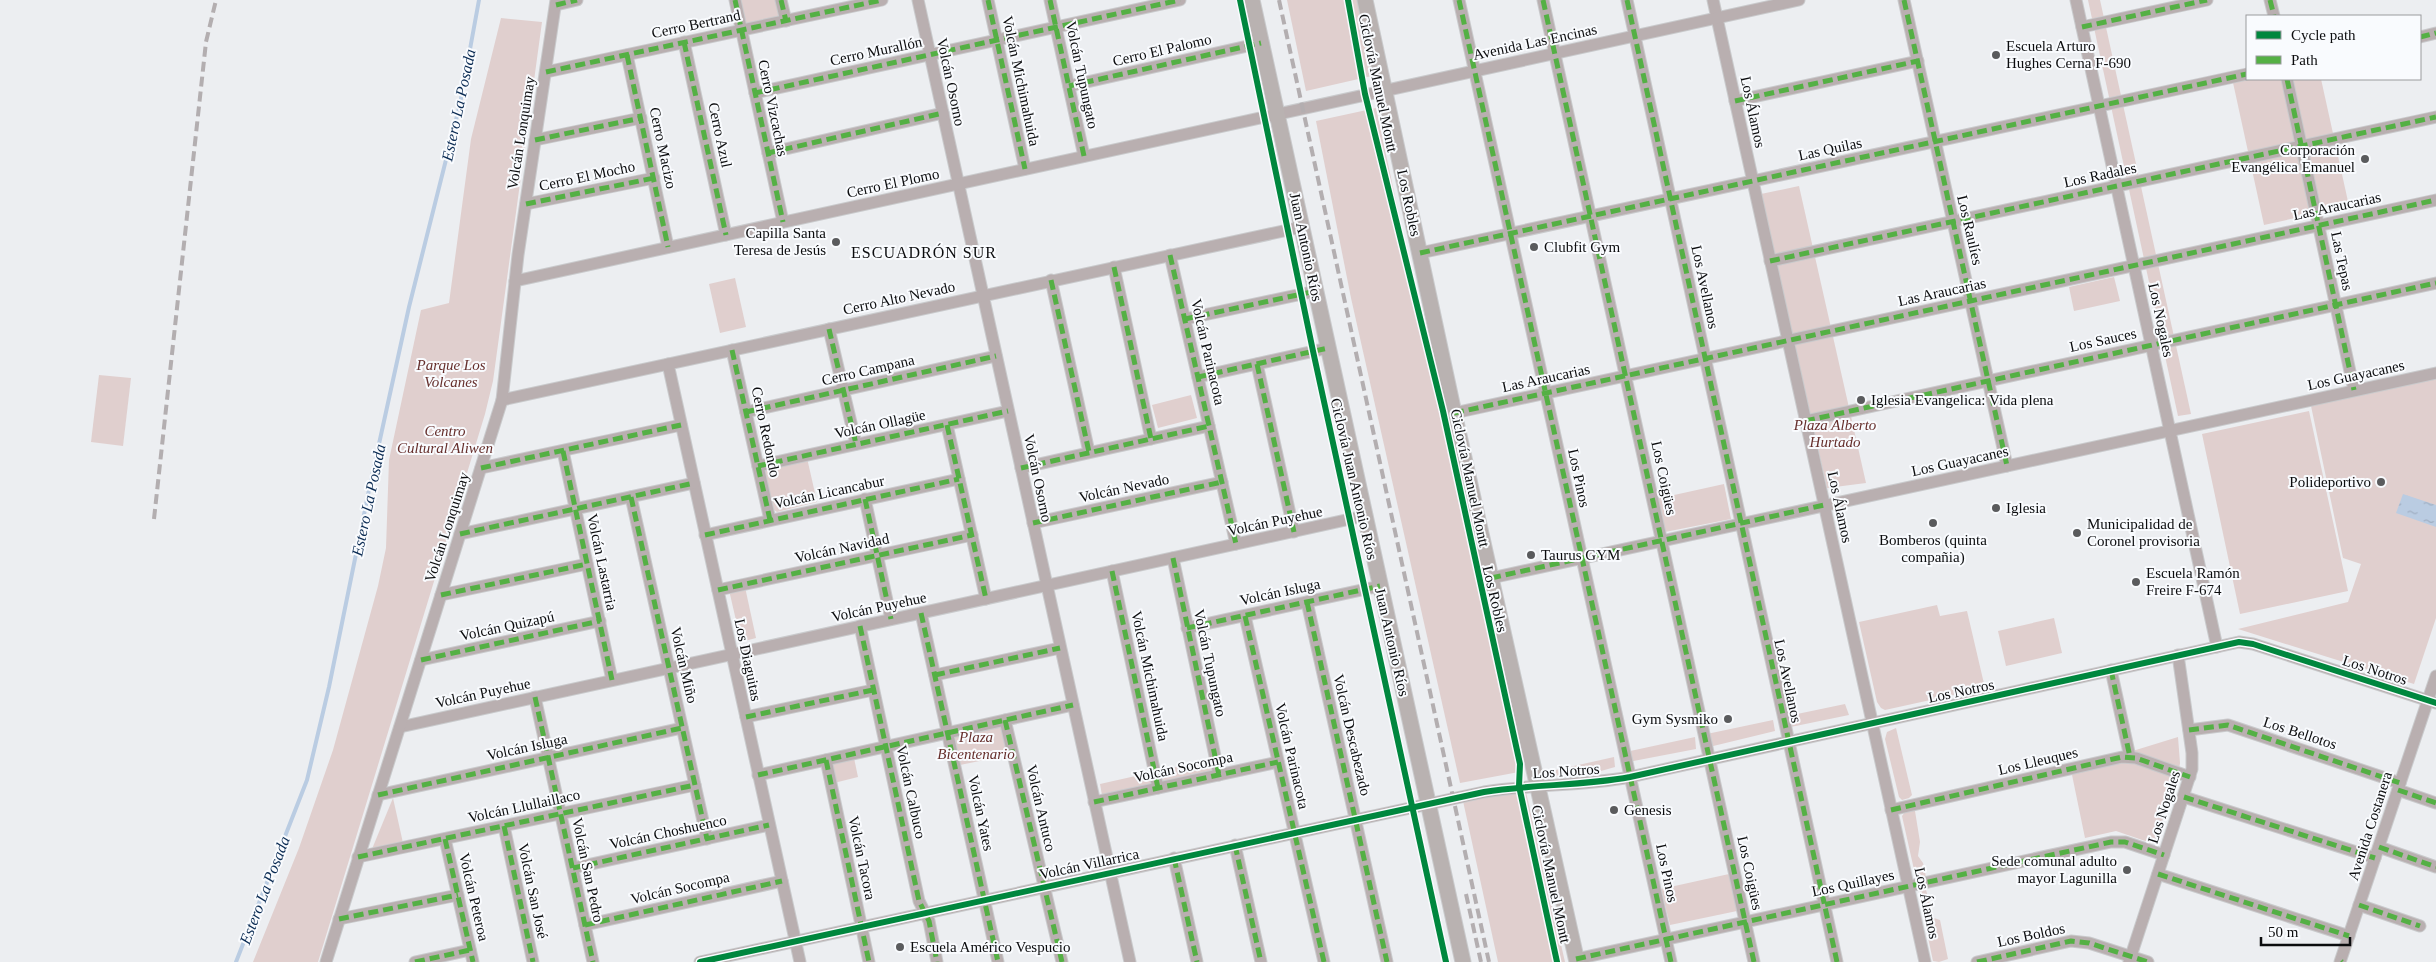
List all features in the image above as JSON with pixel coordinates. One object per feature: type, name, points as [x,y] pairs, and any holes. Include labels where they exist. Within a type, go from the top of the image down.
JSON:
[{"type":"main road","name":"Juan Antonio Ríos","points":[[1252,0],[1463,962]]},
{"type":"main road","name":"Los Robles","points":[[1365,0],[1386,90],[1490,578],[1576,960]]},
{"type":"street","points":[[556,2],[578,0]]},
{"type":"street","name":"Cerro Vizcachas","points":[[735,0],[783,222]]},
{"type":"street","points":[[781,0],[786,21]]},
{"type":"street","name":"Cerro Bertrand","points":[[546,72],[882,0]]},
{"type":"street","name":"Volcán Osorno","points":[[918,0],[1130,962]]},
{"type":"street","name":"Volcán Michimahuida","points":[[988,0],[1025,169]]},
{"type":"street","name":"Volcán Tupungato","points":[[1050,0],[1084,156]]},
{"type":"street","name":"Cerro Murallón","points":[[755,93],[1180,0]]},
{"type":"street","name":"Los Pinos","points":[[1459,0],[1671,962]]},
{"type":"street","name":"Los Coigües","points":[[1543,0],[1754,962]]},
{"type":"street","name":"Los Avellanos","points":[[1627,0],[1837,962]]},
{"type":"street","name":"Los Álamos","points":[[1713,0],[1924,962]]},
{"type":"street","name":"Avenida Las Encinas","points":[[1277,114],[1800,0]]},
{"type":"street","name":"Los Raulíes","points":[[1904,0],[2007,466]]},
{"type":"street","name":"Los Nogales","points":[[2076,0],[2217,647]]},
{"type":"street","points":[[2082,27],[2207,0]]},
{"type":"street","points":[[2270,0],[2274,15]]},
{"type":"street","name":"Volcán Lonquimay","points":[[326,962],[502,400],[515,281],[556,2]]},
{"type":"street","points":[[2421,37],[2436,33]]},
{"type":"street","name":"Cerro Azul","points":[[684,42],[726,235]]},
{"type":"street","name":"Cerro El Palomo","points":[[1069,86],[1261,43]]},
{"type":"street","name":"Cerro Macizo","points":[[628,55],[668,247]]},
{"type":"street","points":[[1735,101],[1918,61]]},
{"type":"street","name":"Las Quilas","points":[[1420,253],[2246,74]]},
{"type":"street","name":"Las Tepas","points":[[2287,80],[2354,390]]},
{"type":"street","points":[[768,153],[943,114]]},
{"type":"street","name":"Cerro El Plomo","points":[[515,281],[1277,114]]},
{"type":"street","name":"Los Radales","points":[[1770,261],[2436,117]]},
{"type":"street","points":[[535,140],[641,118]]},
{"type":"street","name":"Cerro El Mocho","points":[[526,204],[654,178]]},
{"type":"street","name":"Las Araucarias","points":[[1454,413],[2436,200]]},
{"type":"street","name":"Cerro Alto Nevado","points":[[502,400],[1302,227]]},
{"type":"street","name":"Volcán Parinacota","points":[[1170,255],[1236,544]]},
{"type":"street","points":[[1114,267],[1151,439]]},
{"type":"street","points":[[1051,280],[1090,452]]},
{"type":"street","name":"Los Sauces","points":[[1805,421],[2436,283]]},
{"type":"street","points":[[1185,319],[1316,292]]},
{"type":"street","points":[[830,329],[856,444]]},
{"type":"street","points":[[1198,377],[1328,348]]},
{"type":"street","name":"Cerro Redondo","points":[[732,350],[770,520]]},
{"type":"street","name":"Cerro Campana","points":[[746,412],[996,356]]},
{"type":"street","name":"Los Diaguitas","points":[[668,364],[800,962]]},
{"type":"street","points":[[1257,364],[1294,532]]},
{"type":"street","name":"Los Guayacanes","points":[[1490,578],[2436,373]]},
{"type":"street","name":"Volcán Ollagüe","points":[[758,466],[1008,411]]},
{"type":"street","points":[[947,424],[986,599]]},
{"type":"street","points":[[481,468],[681,425]]},
{"type":"street","points":[[1021,468],[1209,426]]},
{"type":"street","name":"Volcán Lastarria","points":[[563,451],[612,680]]},
{"type":"street","name":"Volcán Licancabur","points":[[705,535],[959,478]]},
{"type":"street","name":"Volcán Nevado","points":[[1033,523],[1222,482]]},
{"type":"street","points":[[460,534],[694,483]]},
{"type":"street","name":"Volcán Miño","points":[[631,497],[707,839]]},
{"type":"street","points":[[865,499],[891,619]]},
{"type":"street","name":"Volcán Puyehue","points":[[400,726],[1364,516]]},
{"type":"street","name":"Volcán Navidad","points":[[718,590],[972,535]]},
{"type":"street","name":"Volcán Tupungato","points":[[1173,558],[1219,775]]},
{"type":"street","points":[[441,595],[587,564]]},
{"type":"street","name":"Volcán Michimahuida","points":[[1112,572],[1158,788]]},
{"type":"street","name":"Volcán Isluga","points":[[1188,628],[1380,586]]},
{"type":"street","name":"Volcán Descabezado","points":[[1307,602],[1387,962]]},
{"type":"street","name":"Volcán Yates","points":[[922,613],[998,962]]},
{"type":"street","name":"Volcán Parinacota","points":[[1245,616],[1324,962]]},
{"type":"street","name":"Volcán Quizapú","points":[[421,660],[600,621]]},
{"type":"street","name":"Volcán Calbuco","points":[[860,626],[919,901],[928,921],[937,962]]},
{"type":"street","name":"Los Notros","points":[[1484,792],[1537,785],[1585,784],[1630,777],[2239,642],[2253,644],[2432,702]]},
{"type":"street","points":[[935,675],[1060,648]]},
{"type":"street","name":"Los Nogales","points":[[2130,959],[2190,777],[2192,753],[2178,655]]},
{"type":"street","points":[[2111,670],[2130,757],[2190,777]]},
{"type":"street","name":"Avenida Costanera","points":[[2341,962],[2399,786],[2432,702],[2436,676]]},
{"type":"street","points":[[746,717],[873,690]]},
{"type":"street","name":"Volcán San Pedro","points":[[535,697],[593,962]]},
{"type":"street","points":[[758,775],[1073,705]]},
{"type":"street","name":"Volcán Antuco","points":[[1005,720],[1062,962]]},
{"type":"street","name":"Los Bellotos","points":[[2189,730],[2228,725],[2399,786],[2436,802]]},
{"type":"street","name":"Volcán Isluga","points":[[378,795],[682,728]]},
{"type":"street","name":"Los Lleuques","points":[[1891,810],[2130,757]]},
{"type":"street","name":"Volcán Tacora","points":[[826,760],[869,962]]},
{"type":"street","name":"Volcán Socompa","points":[[1094,802],[1278,762]]},
{"type":"street","name":"Volcán Llullaillaco","points":[[358,857],[695,785]]},
{"type":"street","name":"Volcán Villarrica","points":[[700,962],[1356,818],[1484,792]]},
{"type":"street","points":[[2184,797],[2375,858]]},
{"type":"street","name":"Volcán Choshuenco","points":[[573,868],[769,825]]},
{"type":"street","name":"Volcán San José","points":[[504,826],[533,962]]},
{"type":"street","name":"Volcán Peteroa","points":[[445,838],[473,962]]},
{"type":"street","name":"Los Quillayes","points":[[1576,960],[2116,842],[2130,843],[2164,855]]},
{"type":"street","points":[[1235,845],[1261,962]]},
{"type":"street","points":[[2379,847],[2436,867]]},
{"type":"street","points":[[1174,858],[1197,962]]},
{"type":"street","points":[[2158,874],[2349,936]]},
{"type":"street","name":"Volcán Socompa","points":[[585,925],[782,881]]},
{"type":"street","points":[[339,919],[458,895]]},
{"type":"street","points":[[2359,905],[2420,926]]},
{"type":"street","name":"Los Boldos","points":[[1977,962],[2071,941],[2090,943],[2130,959],[2148,962]]},
{"type":"street","points":[[416,962],[470,950]]},
{"type":"green space","points":[[739,0],[776,0],[780,14],[776,19],[748,25],[744,23]]},
{"type":"green space","points":[[1287,0],[1359,0],[1376,75],[1306,91]]},
{"type":"green space","points":[[2088,0],[2100,0],[2191,414],[2178,416]]},
{"type":"green space","name":"Parque Los Volcanes","points":[[501,18],[542,22],[493,381],[485,414],[318,962],[253,962],[299,848],[333,750],[378,586],[386,548],[389,460],[421,310],[449,303],[471,139]]},
{"type":"green space","points":[[2232,78],[2246,78],[2246,80],[2321,80],[2349,206],[2264,225]]},
{"type":"green space","points":[[1376,108],[1519,772],[1460,783],[1351,298],[1316,121]]},
{"type":"green space","name":"Plaza Alberto Hurtado","points":[[1799,186],[1866,483],[1827,488],[1761,194]]},
{"type":"green space","points":[[2114,277],[2120,301],[2074,311],[2069,287]]},
{"type":"green space","points":[[735,278],[746,327],[720,333],[709,284]]},
{"type":"green space","points":[[99,375],[131,378],[123,446],[91,442]]},
{"type":"green space","name":"Polideportivo","points":[[2436,378],[2436,618],[2414,684],[2238,629],[2348,602],[2361,564],[2343,558],[2311,406]]},
{"type":"green space","points":[[1191,395],[1197,418],[1158,428],[1152,405]]},
{"type":"green space","points":[[2309,411],[2348,591],[2240,614],[2202,434]]},
{"type":"green space","points":[[807,458],[817,502],[777,512],[770,507],[763,475],[769,465]]},
{"type":"green space","points":[[1724,484],[1731,519],[1665,532],[1656,499]]},
{"type":"green space","points":[[745,587],[756,638],[741,642],[729,590]]},
{"type":"green space","points":[[1937,605],[1940,616],[1967,611],[1985,688],[1885,710],[1881,708],[1877,702],[1859,622]]},
{"type":"green space","points":[[2054,618],[2062,653],[2006,666],[1998,631]]},
{"type":"green space","points":[[1845,704],[1849,715],[1781,729],[1778,718]]},
{"type":"green space","points":[[1773,720],[1775,731],[1705,748],[1702,735]]},
{"type":"green space","name":"Plaza Bicentenario","points":[[999,725],[1002,728],[1009,755],[960,765],[955,738],[958,734]]},
{"type":"green space","points":[[1896,728],[1912,795],[1902,800],[1899,797],[1885,739],[1887,732]]},
{"type":"green space","points":[[1695,737],[1696,749],[1623,763],[1621,753]]},
{"type":"green space","points":[[2178,737],[2180,763],[2178,776],[2154,844],[2116,831],[2085,838],[2071,770]]},
{"type":"green space","points":[[1614,757],[1615,767],[1594,773],[1549,777],[1547,772]]},
{"type":"green space","points":[[854,758],[858,777],[834,783],[830,763]]},
{"type":"green space","points":[[1211,759],[1213,770],[1102,795],[1100,784]]},
{"type":"green space","points":[[1512,791],[1526,792],[1565,962],[1498,962],[1463,801]]},
{"type":"green space","points":[[393,798],[403,843],[372,849]]},
{"type":"green space","points":[[1915,811],[1920,842],[1918,856],[1923,863],[1926,877],[1920,879],[1915,874],[1902,816],[1905,812]]},
{"type":"green space","points":[[1729,874],[1737,911],[1670,925],[1661,889]]},
{"type":"green space","points":[[1926,890],[1934,918],[1940,920],[1948,959],[1939,962],[1933,961],[1919,895],[1920,891]]},
{"type":"water","points":[[2403,494],[2436,505],[2436,527],[2396,513]]},
{"type":"waterway","name":"Estero La Posada","points":[[236,962],[307,780],[329,687],[409,307],[460,104],[479,0]]},
{"type":"railway","points":[[154,519],[206,42],[216,0]]},
{"type":"railway","points":[[1279,0],[1489,962]]},
{"type":"railway","points":[[1466,894],[1481,962]]},
{"type":"marked path","points":[[556,5],[577,0]]},
{"type":"marked path","points":[[735,0],[783,222]]},
{"type":"marked path","points":[[781,0],[786,21]]},
{"type":"marked path","points":[[546,72],[882,0]]},
{"type":"marked path","points":[[988,0],[1025,169]]},
{"type":"marked path","points":[[1050,0],[1084,156]]},
{"type":"marked path","points":[[755,93],[1180,0]]},
{"type":"marked path","points":[[1459,0],[1671,962]]},
{"type":"marked path","points":[[1543,0],[1754,962]]},
{"type":"marked path","points":[[1627,0],[1837,962]]},
{"type":"marked path","points":[[1904,0],[2007,466]]},
{"type":"marked path","points":[[2082,27],[2207,0]]},
{"type":"marked path","points":[[2270,0],[2274,15]]},
{"type":"marked path","points":[[2421,37],[2436,33]]},
{"type":"marked path","points":[[684,42],[726,235]]},
{"type":"marked path","points":[[1069,86],[1261,43]]},
{"type":"marked path","points":[[627,55],[668,247]]},
{"type":"marked path","points":[[1735,101],[1918,61]]},
{"type":"marked path","points":[[1420,253],[2246,74]]},
{"type":"marked path","points":[[2287,80],[2354,390]]},
{"type":"marked path","points":[[768,153],[943,113]]},
{"type":"marked path","points":[[1770,261],[2436,117]]},
{"type":"marked path","points":[[535,140],[641,118]]},
{"type":"marked path","points":[[526,204],[654,178]]},
{"type":"marked path","points":[[1454,413],[2436,200]]},
{"type":"marked path","points":[[1170,255],[1236,544]]},
{"type":"marked path","points":[[1114,267],[1151,439]]},
{"type":"marked path","points":[[1051,280],[1089,452]]},
{"type":"marked path","points":[[1805,421],[2436,283]]},
{"type":"marked path","points":[[1185,319],[1316,291]]},
{"type":"marked path","points":[[829,329],[856,444]]},
{"type":"marked path","points":[[1198,377],[1328,348]]},
{"type":"marked path","points":[[732,350],[770,520]]},
{"type":"marked path","points":[[746,412],[996,356]]},
{"type":"marked path","points":[[1257,364],[1294,532]]},
{"type":"marked path","points":[[758,466],[1008,411]]},
{"type":"marked path","points":[[481,468],[681,425]]},
{"type":"marked path","points":[[947,425],[986,599]]},
{"type":"marked path","points":[[1021,468],[1209,426]]},
{"type":"marked path","points":[[563,451],[612,680]]},
{"type":"marked path","points":[[705,535],[959,479]]},
{"type":"marked path","points":[[1033,523],[1222,482]]},
{"type":"marked path","points":[[460,534],[694,483]]},
{"type":"marked path","points":[[631,497],[707,839]]},
{"type":"marked path","points":[[865,499],[891,619]]},
{"type":"marked path","points":[[1491,578],[1824,505]]},
{"type":"marked path","points":[[718,590],[972,535]]},
{"type":"marked path","points":[[1173,558],[1219,775]]},
{"type":"marked path","points":[[441,595],[587,564]]},
{"type":"marked path","points":[[1112,571],[1158,788]]},
{"type":"marked path","points":[[1187,628],[1380,586]]},
{"type":"marked path","points":[[1307,602],[1387,962]]},
{"type":"marked path","points":[[921,613],[998,962]]},
{"type":"marked path","points":[[1245,616],[1324,962]]},
{"type":"marked path","points":[[421,660],[600,621]]},
{"type":"marked path","points":[[860,626],[919,901],[929,921],[937,962]]},
{"type":"marked path","points":[[935,675],[1060,648]]},
{"type":"marked path","points":[[2111,670],[2130,757]]},
{"type":"marked path","points":[[746,717],[873,690]]},
{"type":"marked path","points":[[535,697],[593,962]]},
{"type":"marked path","points":[[758,775],[1073,705]]},
{"type":"marked path","points":[[1005,720],[1062,962]]},
{"type":"marked path","points":[[2189,730],[2228,725],[2400,783]]},
{"type":"marked path","points":[[378,795],[682,728]]},
{"type":"marked path","points":[[1891,810],[2122,757],[2136,758],[2190,777]]},
{"type":"marked path","points":[[826,760],[869,962]]},
{"type":"marked path","points":[[1094,802],[1278,762]]},
{"type":"marked path","points":[[358,857],[695,785]]},
{"type":"marked path","points":[[2398,790],[2436,803]]},
{"type":"marked path","points":[[2184,797],[2375,858]]},
{"type":"marked path","points":[[573,868],[769,825]]},
{"type":"marked path","points":[[504,826],[533,962]]},
{"type":"marked path","points":[[445,839],[473,962]]},
{"type":"marked path","points":[[1576,959],[2111,842],[2125,842],[2164,855]]},
{"type":"marked path","points":[[1235,845],[1261,962]]},
{"type":"marked path","points":[[2379,847],[2436,867]]},
{"type":"marked path","points":[[1174,858],[1197,962]]},
{"type":"marked path","points":[[2158,874],[2349,936]]},
{"type":"marked path","points":[[585,925],[782,881]]},
{"type":"marked path","points":[[339,919],[458,895]]},
{"type":"marked path","points":[[2359,905],[2420,926]]},
{"type":"marked path","points":[[1977,962],[2071,941],[2089,943],[2148,962]]},
{"type":"marked path","points":[[415,962],[470,950]]},
{"type":"cycle path","name":"Ciclovía Juan Antonio Ríos","points":[[1240,0],[1313,351],[1446,962]]},
{"type":"cycle path","name":"Ciclovía Manuel Montt","points":[[1348,0],[1365,94],[1443,411],[1520,764],[1519,786],[1557,962]]},
{"type":"cycle path","points":[[700,962],[1484,792],[1630,777],[2239,642],[2253,644],[2436,703]]},
{"type":"place","name":"Escuela Arturo Hughes Cerna F-690","points":[[1996,55]]},
{"type":"place","name":"Corporación Evangélica Emanuel","points":[[2365,159]]},
{"type":"place","name":"Capilla Santa Teresa de Jesús","points":[[836,242]]},
{"type":"place","name":"Clubfit Gym","points":[[1534,247]]},
{"type":"place","name":"Iglesia Evangelica: Vida plena","points":[[1861,400]]},
{"type":"place","name":"Polideportivo","points":[[2381,482]]},
{"type":"place","name":"Iglesia","points":[[1996,508]]},
{"type":"place","name":"Bomberos (quinta compañia)","points":[[1933,523]]},
{"type":"place","name":"Municipalidad de Coronel provisoria","points":[[2077,533]]},
{"type":"place","name":"Taurus GYM","points":[[1531,555]]},
{"type":"place","name":"Escuela Ramón Freire F-674","points":[[2136,582]]},
{"type":"place","name":"Gym Sysmiko","points":[[1728,719]]},
{"type":"place","name":"Genesis","points":[[1614,810]]},
{"type":"place","name":"Sede comunal adulto mayor Lagunilla","points":[[2127,870]]},
{"type":"place","name":"Escuela Américo Vespucio","points":[[900,947]]},
{"type":"district","name":"ESCUADRÓN SUR","points":[[924,252]]},
{"type":"park label","name":"Centro Cultural Aliwen","points":[[445,440]]}]
